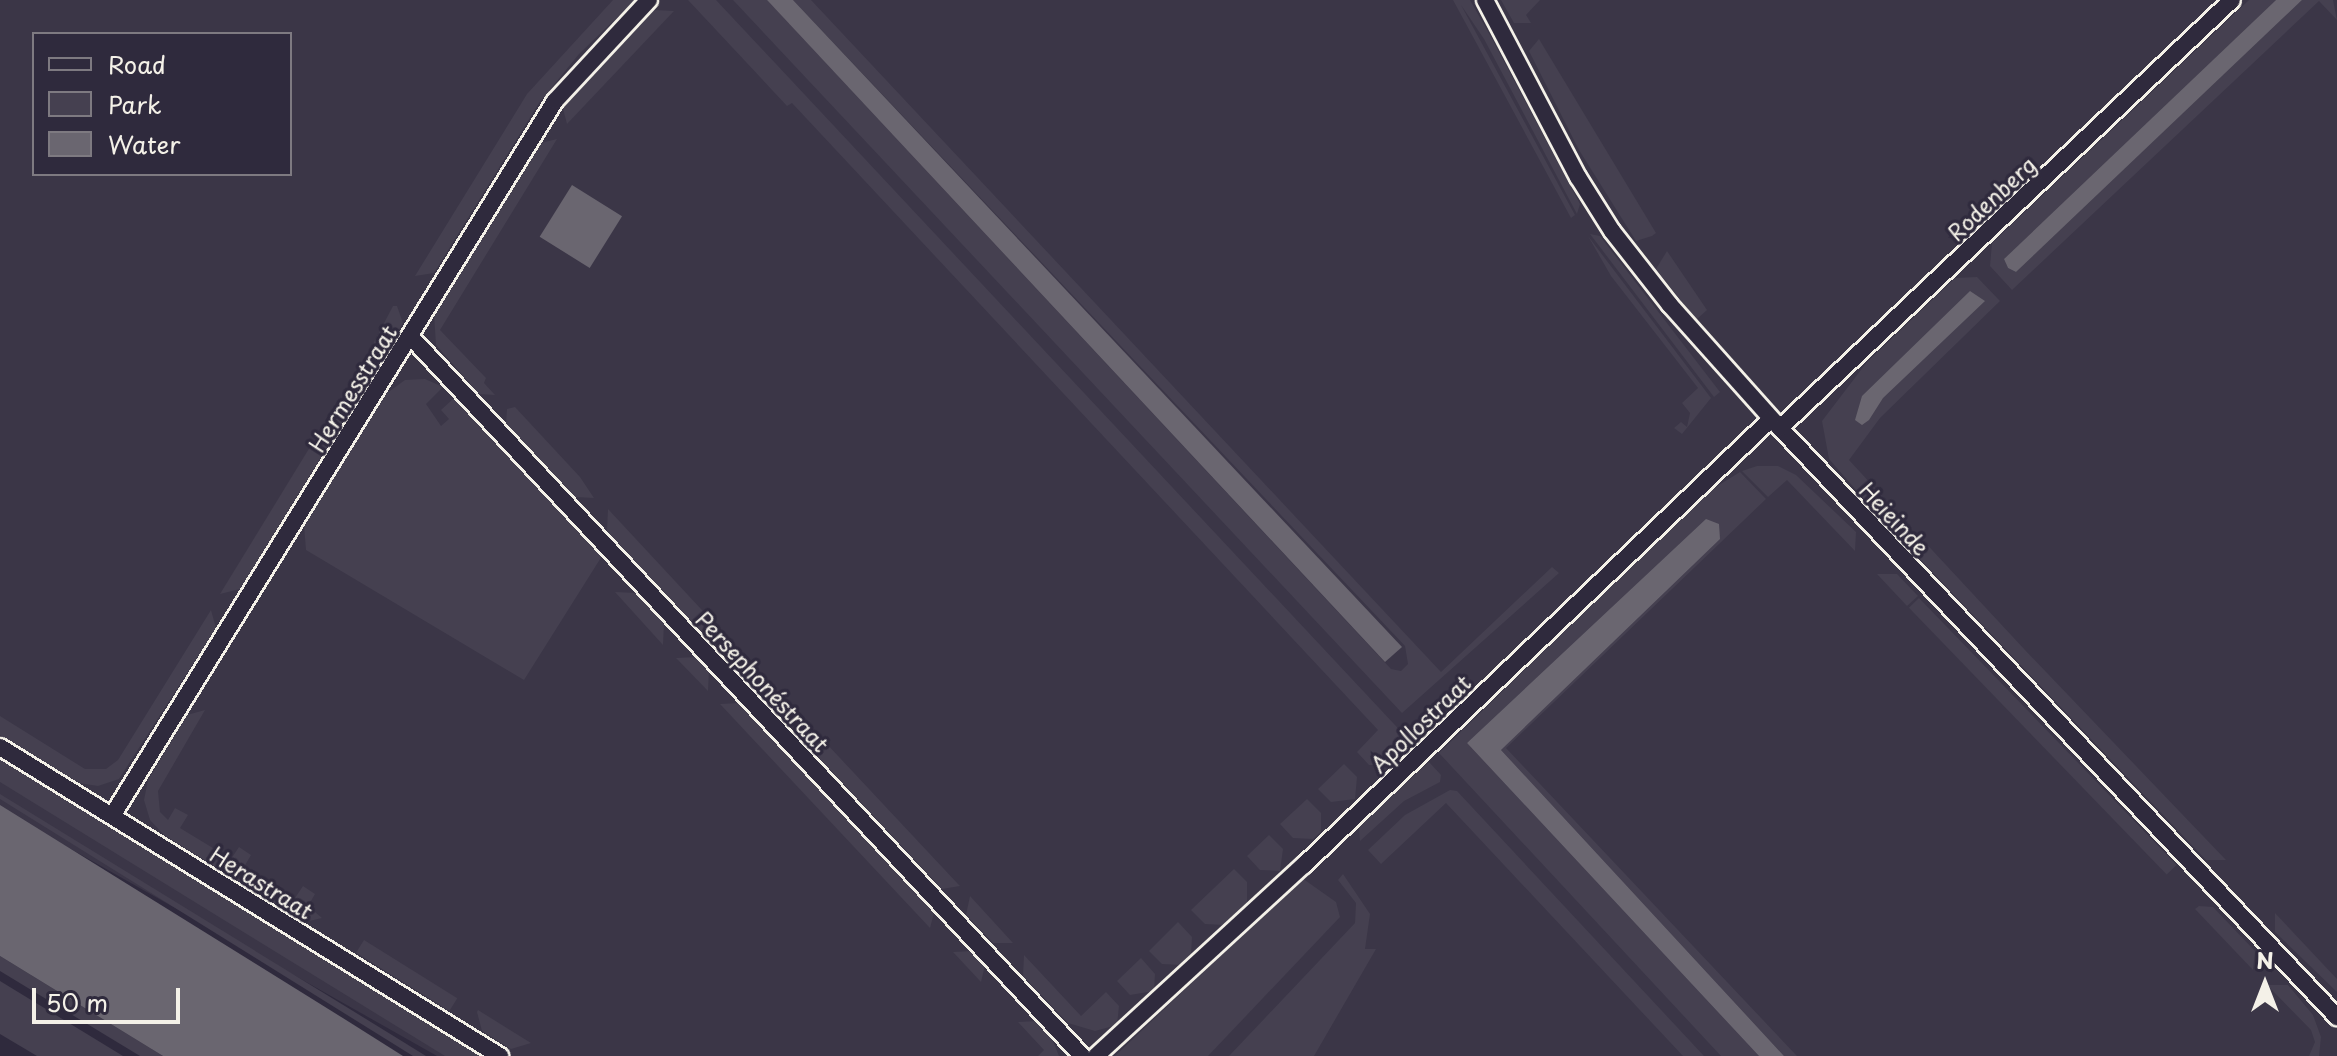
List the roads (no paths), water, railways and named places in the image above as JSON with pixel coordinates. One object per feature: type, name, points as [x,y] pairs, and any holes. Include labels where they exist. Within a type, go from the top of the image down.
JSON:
[{"type":"street","name":"Hermesstraat","points":[[112,816],[555,101],[649,0]]},
{"type":"street","name":"Heieinde","points":[[1485,0],[1612,231],[1775,423],[2337,1017]]},
{"type":"street","name":"Rodenberg","points":[[1775,423],[2232,0]]},
{"type":"street","name":"Persephonéstraat","points":[[410,336],[1082,1056]]},
{"type":"street","name":"Apollostraat","points":[[1096,1056],[1775,423]]},
{"type":"street","name":"Herastraat","points":[[0,747],[500,1056]]},
{"type":"water","points":[[767,0],[793,0],[1402,647],[1385,662]]},
{"type":"water","points":[[2276,0],[2302,0],[2016,272],[2008,268],[2004,259]]},
{"type":"water","points":[[572,185],[622,216],[590,268],[540,237]]},
{"type":"water","points":[[1970,291],[1985,301],[1883,398],[1869,420],[1862,425],[1855,420],[1862,396]]},
{"type":"water","points":[[1706,519],[1719,524],[1720,539],[1501,750],[1784,1056],[1759,1056],[1467,743]]},
{"type":"water","points":[[0,805],[403,1056],[163,1056],[0,956]]}]
